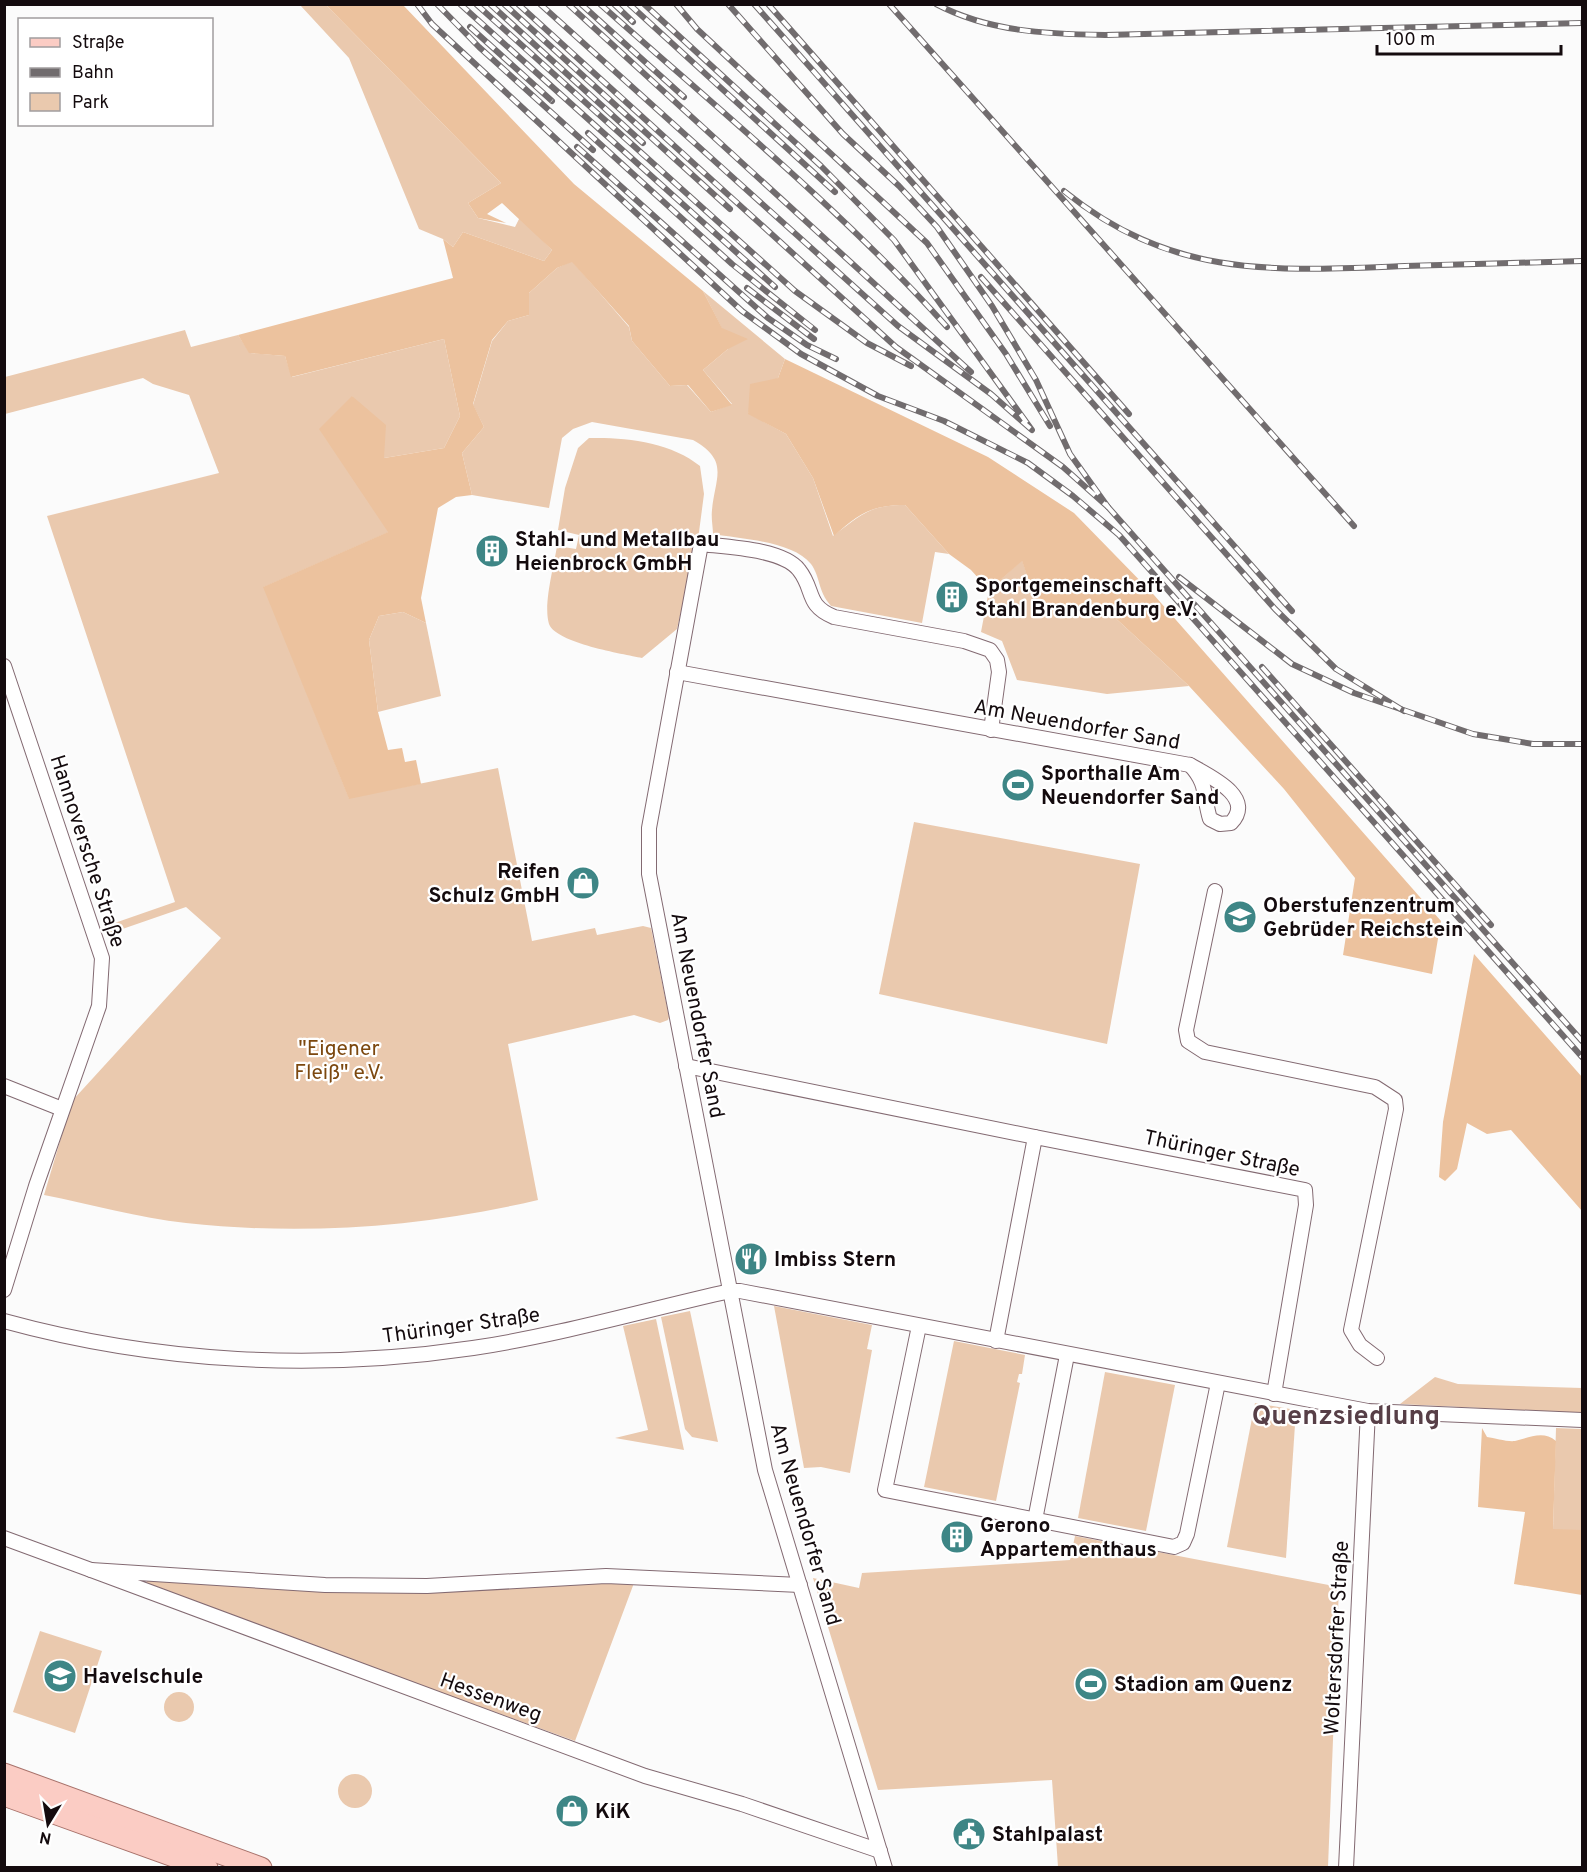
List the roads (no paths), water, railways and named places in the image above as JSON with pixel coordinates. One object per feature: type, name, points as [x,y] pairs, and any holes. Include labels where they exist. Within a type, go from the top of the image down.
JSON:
[{"type":"main road","points":[[4,1774],[261,1868]]},
{"type":"main road","points":[[4,1795],[207,1868]]},
{"type":"street","points":[[676,672],[701,544],[775,555],[789,561],[799,569],[814,604],[822,612],[964,641],[990,650],[997,660],[999,672],[991,730]]},
{"type":"street","name":"Hannoversche Straße","points":[[4,666],[102,958],[99,1006],[62,1109],[4,1290]]},
{"type":"street","name":"Am Neuendorfer Sand","points":[[885,1868],[765,1470],[650,874],[649,828],[676,672],[1190,765]]},
{"type":"street","points":[[1215,891],[1186,1030],[1188,1041],[1205,1053],[1375,1087],[1395,1100],[1396,1109],[1351,1329],[1360,1345],[1377,1358]]},
{"type":"street","name":"Thüringer Straße","points":[[686,1066],[1305,1190],[1306,1205],[1274,1394]]},
{"type":"street","points":[[4,1086],[62,1109]]},
{"type":"street","points":[[996,1341],[1035,1137]]},
{"type":"street","name":"Thüringer Straße","points":[[4,1321],[94,1341],[205,1357],[256,1361],[361,1359],[474,1348],[529,1338],[730,1291],[1368,1411],[1582,1420]]},
{"type":"street","points":[[919,1326],[885,1490],[1174,1547],[1183,1542],[1187,1534],[1218,1383]]},
{"type":"street","points":[[1035,1520],[1067,1354]]},
{"type":"street","name":"Woltersdorfer Straße","points":[[1346,1868],[1368,1411]]},
{"type":"street","name":"Hessenweg","points":[[4,1538],[645,1776],[742,1803],[880,1851]]},
{"type":"street","name":"Hessenweg","points":[[91,1570],[325,1585],[427,1586],[606,1576],[800,1585]]},
{"type":"railway","points":[[417,4],[432,24],[742,311],[801,354],[878,396],[944,421],[1028,463],[1073,496],[1119,535],[1582,1057]]},
{"type":"railway","points":[[437,4],[479,47],[593,150]]},
{"type":"railway","points":[[460,4],[775,287]]},
{"type":"railway","points":[[476,4],[795,291],[867,343],[911,366]]},
{"type":"railway","points":[[490,4],[643,143]]},
{"type":"railway","points":[[504,4],[730,209]]},
{"type":"railway","points":[[518,4],[896,347],[1063,467],[1108,507],[1070,454],[1036,380],[992,306],[937,227],[899,186],[843,134],[728,4]]},
{"type":"railway","points":[[540,4],[898,326],[991,394],[1032,430],[894,240],[821,166],[644,4]]},
{"type":"railway","points":[[568,4],[971,372]]},
{"type":"railway","points":[[581,4],[684,97]]},
{"type":"railway","points":[[600,4],[822,201],[907,284],[947,327]]},
{"type":"railway","points":[[614,4],[633,22]]},
{"type":"railway","points":[[629,4],[835,192]]},
{"type":"railway","points":[[676,4],[697,29],[927,243],[1006,354],[1050,426]]},
{"type":"railway","points":[[754,4],[1292,611]]},
{"type":"railway","points":[[768,4],[1129,414]]},
{"type":"railway","points":[[889,4],[1354,526]]},
{"type":"railway","points":[[936,4],[977,21],[997,26],[1083,35],[1582,23]]},
{"type":"railway","points":[[470,27],[552,101]]},
{"type":"railway","points":[[588,133],[732,264],[815,330]]},
{"type":"railway","points":[[577,147],[768,318],[807,345],[836,359]]},
{"type":"railway","points":[[1064,191],[1105,220],[1145,241],[1185,255],[1226,263],[1268,268],[1312,269],[1582,261]]},
{"type":"railway","points":[[981,277],[1275,609],[1336,669],[1404,711]]},
{"type":"railway","points":[[747,288],[814,339]]},
{"type":"railway","points":[[1108,507],[1582,1041]]},
{"type":"railway","points":[[1179,577],[1292,664],[1354,693],[1473,734],[1533,744],[1582,744]]},
{"type":"railway","points":[[1262,667],[1491,925]]},
{"type":"place","name":"Stahl- und Metallbau Heienbrock GmbH","points":[[492,551]]},
{"type":"place","name":"Sportgemeinschaft Stahl Brandenburg e.V.","points":[[952,597]]},
{"type":"place","name":"Sporthalle Am Neuendorfer Sand","points":[[1018,785]]},
{"type":"place","name":"Reifen Schulz GmbH","points":[[583,883]]},
{"type":"place","name":"Oberstufenzentrum Gebrüder Reichstein","points":[[1240,917]]},
{"type":"place","name":"Imbiss Stern","points":[[751,1259]]},
{"type":"place","name":"Gerono Appartementhaus","points":[[957,1537]]},
{"type":"place","name":"Havelschule","points":[[60,1676]]},
{"type":"place","name":"Stadion am Quenz","points":[[1091,1684]]},
{"type":"place","name":"KiK","points":[[572,1811]]},
{"type":"place","name":"Stahlpalast","points":[[969,1834]]},
{"type":"district","name":"Quenzsiedlung","points":[[1346,1415]]},
{"type":"park label","name":"\"Eigener Fleiß\" e.V.","points":[[339,1060]]}]
